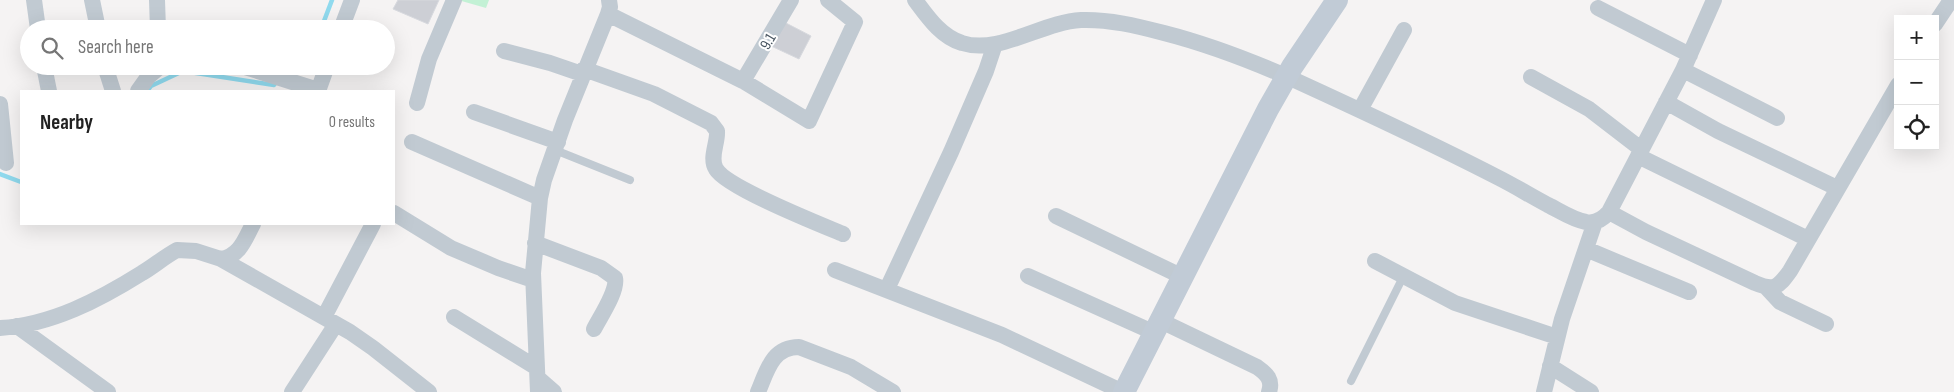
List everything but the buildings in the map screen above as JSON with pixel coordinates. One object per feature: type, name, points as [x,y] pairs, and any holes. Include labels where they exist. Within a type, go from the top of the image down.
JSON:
[{"type":"main road","points":[[1124,392],[1232,177],[1287,77],[1337,0]]},
{"type":"street","points":[[34,0],[37,20]]},
{"type":"street","points":[[92,0],[96,20]]},
{"type":"street","points":[[157,0],[158,20]]},
{"type":"street","points":[[344,20],[352,0]]},
{"type":"street","points":[[417,103],[430,59],[454,0]]},
{"type":"street","name":"9.1","points":[[743,81],[791,0]]},
{"type":"street","points":[[538,379],[533,280],[540,198],[556,146],[608,7],[743,81],[809,122],[855,22],[828,0]]},
{"type":"street","points":[[915,0],[938,28],[949,37],[962,43],[978,46],[995,44],[1064,22],[1082,20],[1136,25],[1193,40],[1287,77],[1360,110],[1448,152],[1571,217],[1586,222],[1595,222],[1603,219],[1609,212],[1686,63],[1714,0]]},
{"type":"street","points":[[1939,18],[1950,0]]},
{"type":"street","points":[[1598,8],[1777,118]]},
{"type":"street","points":[[1360,110],[1404,30]]},
{"type":"street","points":[[887,289],[951,152],[986,71],[995,44]]},
{"type":"street","points":[[504,51],[583,72],[654,94],[710,123],[717,131],[714,163],[716,169],[724,178],[745,190],[843,234]]},
{"type":"street","points":[[46,75],[49,90]]},
{"type":"street","points":[[108,75],[113,90]]},
{"type":"street","points":[[139,90],[150,75]]},
{"type":"street","points":[[271,75],[315,90]]},
{"type":"street","points":[[318,90],[324,75]]},
{"type":"street","points":[[1532,77],[1589,109],[1640,152],[1808,239]]},
{"type":"street","points":[[1767,288],[1776,287],[1783,282],[1894,93]]},
{"type":"street","points":[[1666,102],[1718,131],[1837,188]]},
{"type":"street","points":[[0,104],[9,164]]},
{"type":"street","points":[[474,112],[556,146]]},
{"type":"street","points":[[412,142],[540,198]]},
{"type":"street","points":[[1609,212],[1646,232],[1767,288],[1780,302],[1826,324]]},
{"type":"street","points":[[395,214],[451,248],[498,268],[533,280]]},
{"type":"street","points":[[1056,216],[1183,277]]},
{"type":"street","points":[[1544,392],[1557,338],[1595,222]]},
{"type":"street","points":[[222,259],[234,255],[252,225]]},
{"type":"street","points":[[292,392],[330,321],[373,225]]},
{"type":"street","points":[[535,243],[601,268],[615,278],[616,284],[594,329]]},
{"type":"street","points":[[1586,249],[1688,292]]},
{"type":"street","points":[[0,328],[34,324],[84,305],[121,286],[177,250],[196,251],[222,259],[330,321],[373,348],[429,392]]},
{"type":"street","points":[[1375,261],[1455,303],[1557,338]]},
{"type":"street","points":[[835,270],[1002,335],[1124,392]]},
{"type":"street","points":[[1028,276],[1246,360],[1265,372],[1270,378],[1272,386],[1269,392]]},
{"type":"street","points":[[454,317],[554,392]]},
{"type":"street","points":[[17,326],[108,392]]},
{"type":"street","points":[[758,392],[769,366],[776,356],[790,347],[799,347],[851,367],[893,392]]},
{"type":"street","points":[[1550,366],[1591,392]]},
{"type":"lane","points":[[556,146],[630,180]]},
{"type":"lane","points":[[1351,381],[1403,277]]},
{"type":"green space","points":[[458,0],[489,0],[486,8]]},
{"type":"waterway","points":[[324,20],[332,0]]},
{"type":"waterway","points":[[148,90],[151,86],[174,75]]},
{"type":"waterway","points":[[209,75],[274,85],[277,81]]},
{"type":"waterway","points":[[0,174],[20,182]]}]
